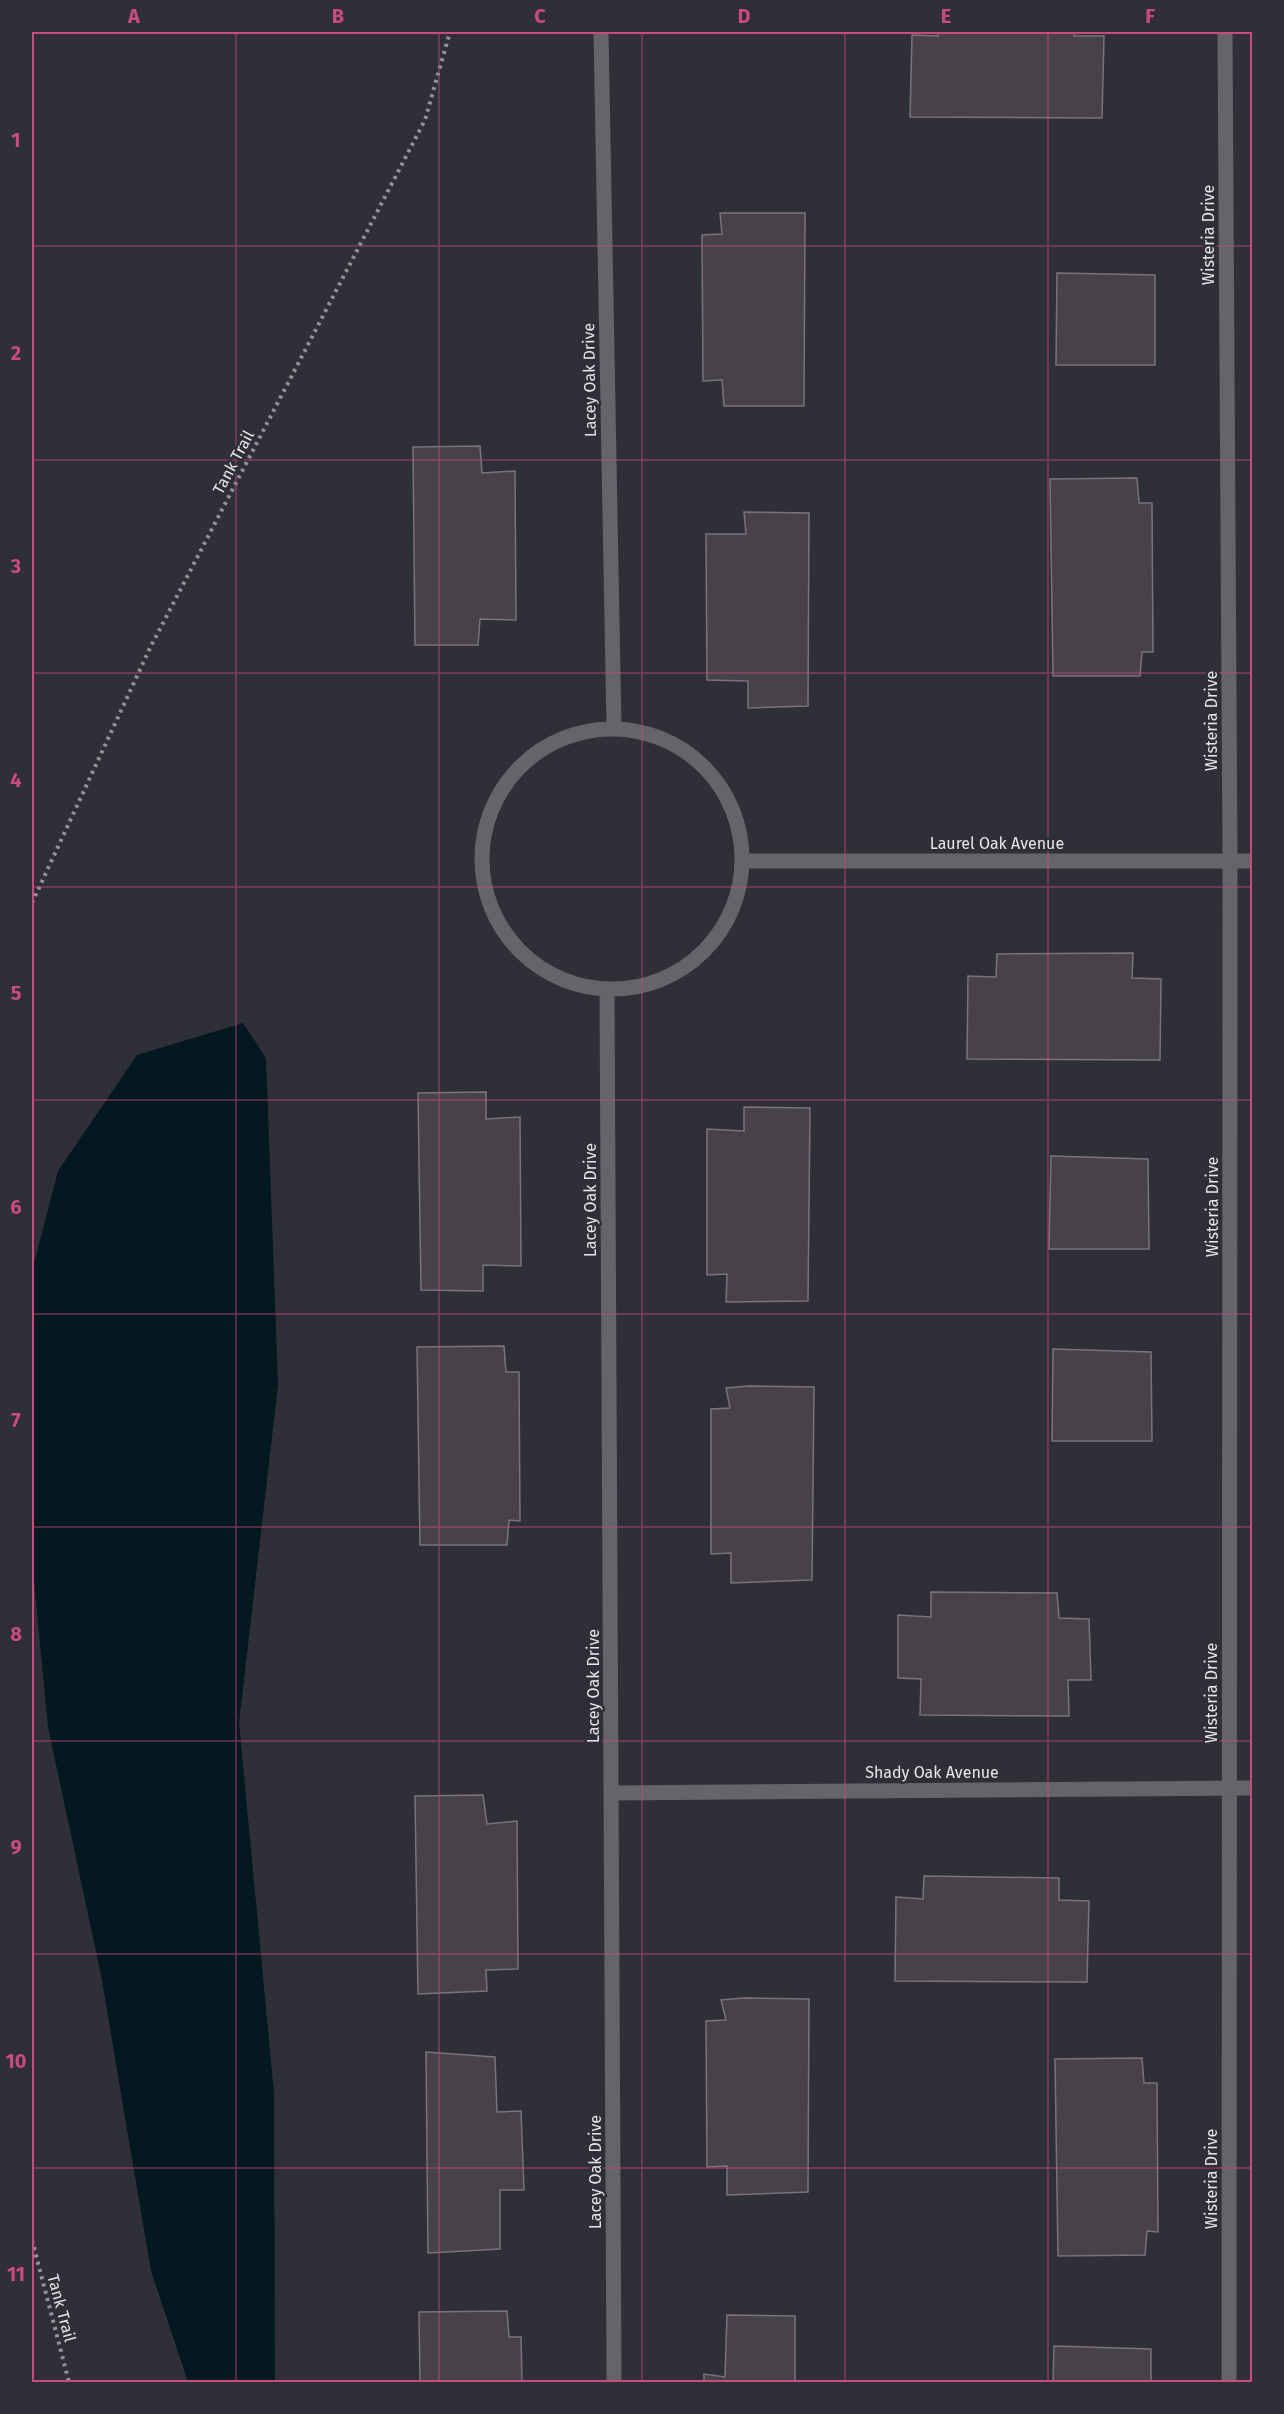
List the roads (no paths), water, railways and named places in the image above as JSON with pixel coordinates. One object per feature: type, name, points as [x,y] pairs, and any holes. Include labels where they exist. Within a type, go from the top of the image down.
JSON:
[{"type":"street","name":"Lacey Oak Drive","points":[[601,32],[614,728]]},
{"type":"street","name":"Wisteria Drive","points":[[1225,32],[1230,861],[1229,2382]]},
{"type":"street","points":[[614,728],[639,731],[664,739],[686,752],[705,769],[721,788],[733,811],[740,836],[742,861],[739,887],[731,912],[718,934],[701,954],[681,970],[658,981],[632,988],[607,989],[581,985],[557,976],[535,964],[516,946],[500,926],[488,902],[483,878],[482,852],[485,827],[493,803],[506,782],[522,763],[565,737],[614,728]]},
{"type":"street","name":"Laurel Oak Avenue","points":[[742,861],[1252,861]]},
{"type":"street","name":"Lacey Oak Drive","points":[[607,989],[614,2382]]},
{"type":"street","name":"Shady Oak Avenue","points":[[611,1793],[1252,1788]]},
{"type":"water","points":[[243,1023],[266,1058],[278,1385],[239,1723],[274,2093],[275,2382],[188,2382],[151,2271],[101,1975],[48,1727],[32,1560],[32,1271],[58,1171],[137,1055]]}]
